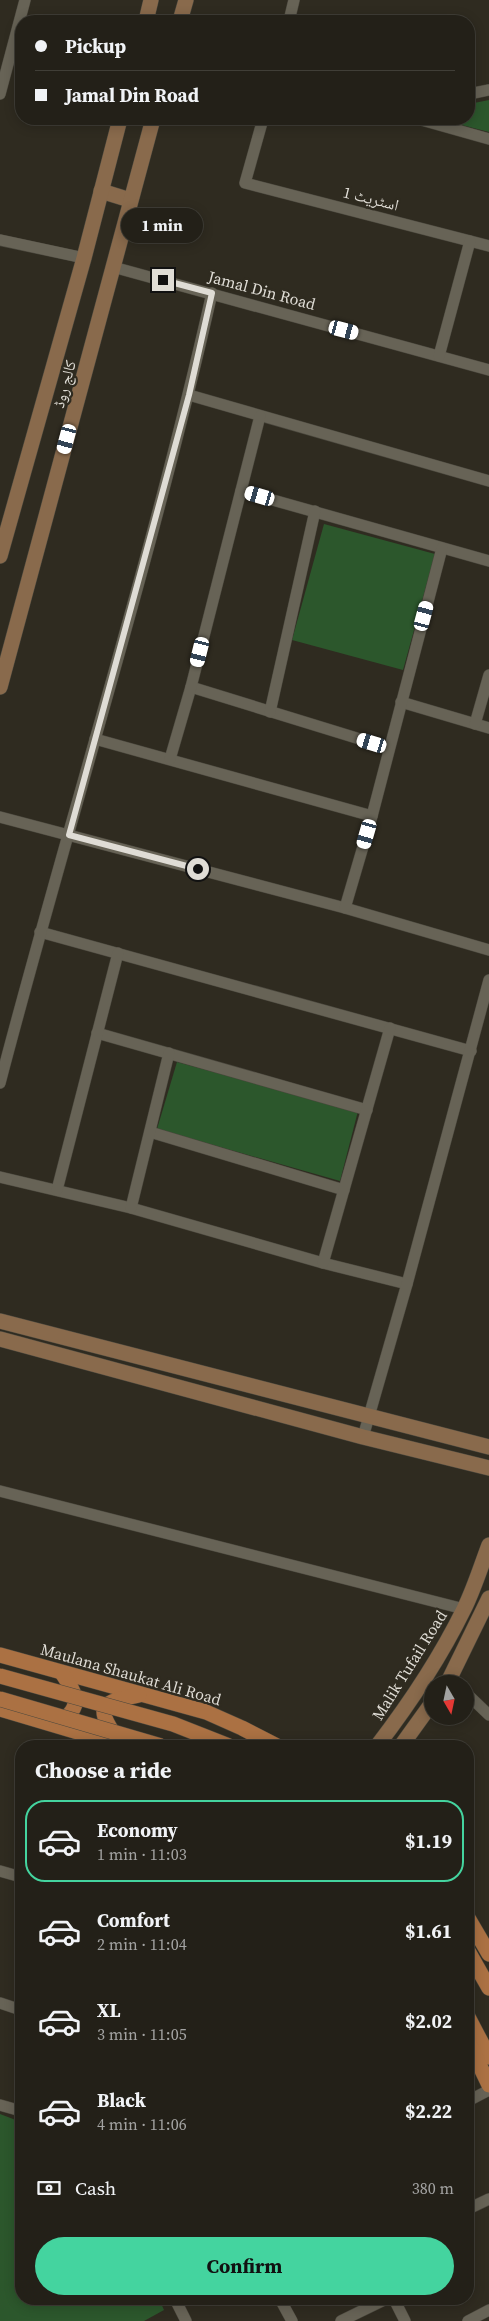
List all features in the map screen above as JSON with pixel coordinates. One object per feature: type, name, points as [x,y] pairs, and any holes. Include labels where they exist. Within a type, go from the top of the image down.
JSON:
[{"type":"main road","name":"Maulana Shaukat Ali Road","points":[[0,1655],[206,1712],[265,1740]]},
{"type":"main road","points":[[54,1726],[70,1716],[75,1706],[75,1694],[62,1673]]},
{"type":"main road","points":[[0,1676],[173,1724],[214,1740]]},
{"type":"main road","points":[[119,1740],[106,1723],[105,1708],[111,1701],[144,1694]]},
{"type":"main road","points":[[0,1699],[140,1740]]},
{"type":"main road","points":[[0,1709],[102,1740]]},
{"type":"main road","points":[[474,1928],[489,1954]]},
{"type":"main road","points":[[474,1962],[489,1988]]},
{"type":"main road","points":[[474,2028],[489,2057]]},
{"type":"main road","points":[[474,2054],[489,2086]]},
{"type":"street","points":[[21,15],[25,0]]},
{"type":"street","points":[[147,15],[151,0]]},
{"type":"street","points":[[182,15],[186,0]]},
{"type":"street","points":[[290,15],[294,0]]},
{"type":"street","points":[[0,94],[15,38]]},
{"type":"street","points":[[475,93],[489,90]]},
{"type":"street","name":"کالج روڈ","points":[[0,556],[4,527],[84,258],[118,125]]},
{"type":"street","name":"کالج روڈ","points":[[0,687],[151,125]]},
{"type":"street","name":"اسٹریٹ 1","points":[[261,125],[245,183],[489,246]]},
{"type":"street","points":[[439,125],[489,139]]},
{"type":"street","points":[[101,191],[130,200]]},
{"type":"street","points":[[0,240],[84,258]]},
{"type":"street","points":[[439,356],[470,241]]},
{"type":"street","name":"Jamal Din Road","points":[[113,267],[489,370]]},
{"type":"street","points":[[0,1083],[189,395],[212,293]]},
{"type":"street","points":[[189,395],[489,481]]},
{"type":"street","points":[[170,759],[191,687],[260,416]]},
{"type":"street","points":[[241,490],[489,561]]},
{"type":"street","points":[[270,712],[315,512]]},
{"type":"street","points":[[345,908],[372,816],[442,548]]},
{"type":"street","points":[[475,724],[489,675]]},
{"type":"street","points":[[191,687],[389,748]]},
{"type":"street","points":[[401,702],[489,728]]},
{"type":"street","points":[[95,739],[372,816]]},
{"type":"street","points":[[0,817],[345,908],[489,950]]},
{"type":"street","points":[[40,932],[471,1051]]},
{"type":"street","points":[[57,1190],[118,953]]},
{"type":"street","points":[[363,1437],[407,1284],[489,980]]},
{"type":"street","points":[[323,1264],[390,1028]]},
{"type":"street","points":[[97,1033],[367,1110]]},
{"type":"street","points":[[131,1208],[169,1054]]},
{"type":"street","points":[[150,1132],[344,1190]]},
{"type":"street","points":[[0,1177],[131,1208],[323,1264],[407,1284]]},
{"type":"street","points":[[0,1321],[489,1447]]},
{"type":"street","points":[[0,1339],[363,1437],[489,1468]]},
{"type":"street","points":[[0,1491],[464,1609]]},
{"type":"street","name":"Malik Tufail Road","points":[[381,1740],[436,1661],[464,1609],[489,1544]]},
{"type":"street","points":[[452,1675],[487,1607]]},
{"type":"street","points":[[474,1698],[486,1707]]},
{"type":"street","points":[[405,1740],[424,1714]]},
{"type":"street","points":[[0,1871],[15,1875]]},
{"type":"street","points":[[0,2003],[15,2008]]},
{"type":"street","points":[[474,2098],[489,2090]]},
{"type":"street","points":[[0,2105],[15,2109]]},
{"type":"street","points":[[474,2206],[489,2199]]},
{"type":"street","points":[[177,2305],[186,2321]]},
{"type":"street","points":[[283,2305],[292,2321]]},
{"type":"street","points":[[341,2321],[374,2305]]},
{"type":"street","points":[[397,2305],[405,2321]]},
{"type":"street","points":[[468,2321],[489,2311]]},
{"type":"green space","points":[[489,100],[489,132],[462,125],[475,125],[475,103]]},
{"type":"green space","points":[[324,524],[435,554],[403,670],[292,640]]},
{"type":"green space","points":[[177,1062],[358,1111],[340,1181],[157,1129]]},
{"type":"green space","points":[[0,2114],[15,2120],[15,2305],[162,2305],[164,2310],[144,2321],[0,2321]]},
{"type":"route","points":[[163,280],[212,293],[189,395],[69,835],[198,869]]}]
